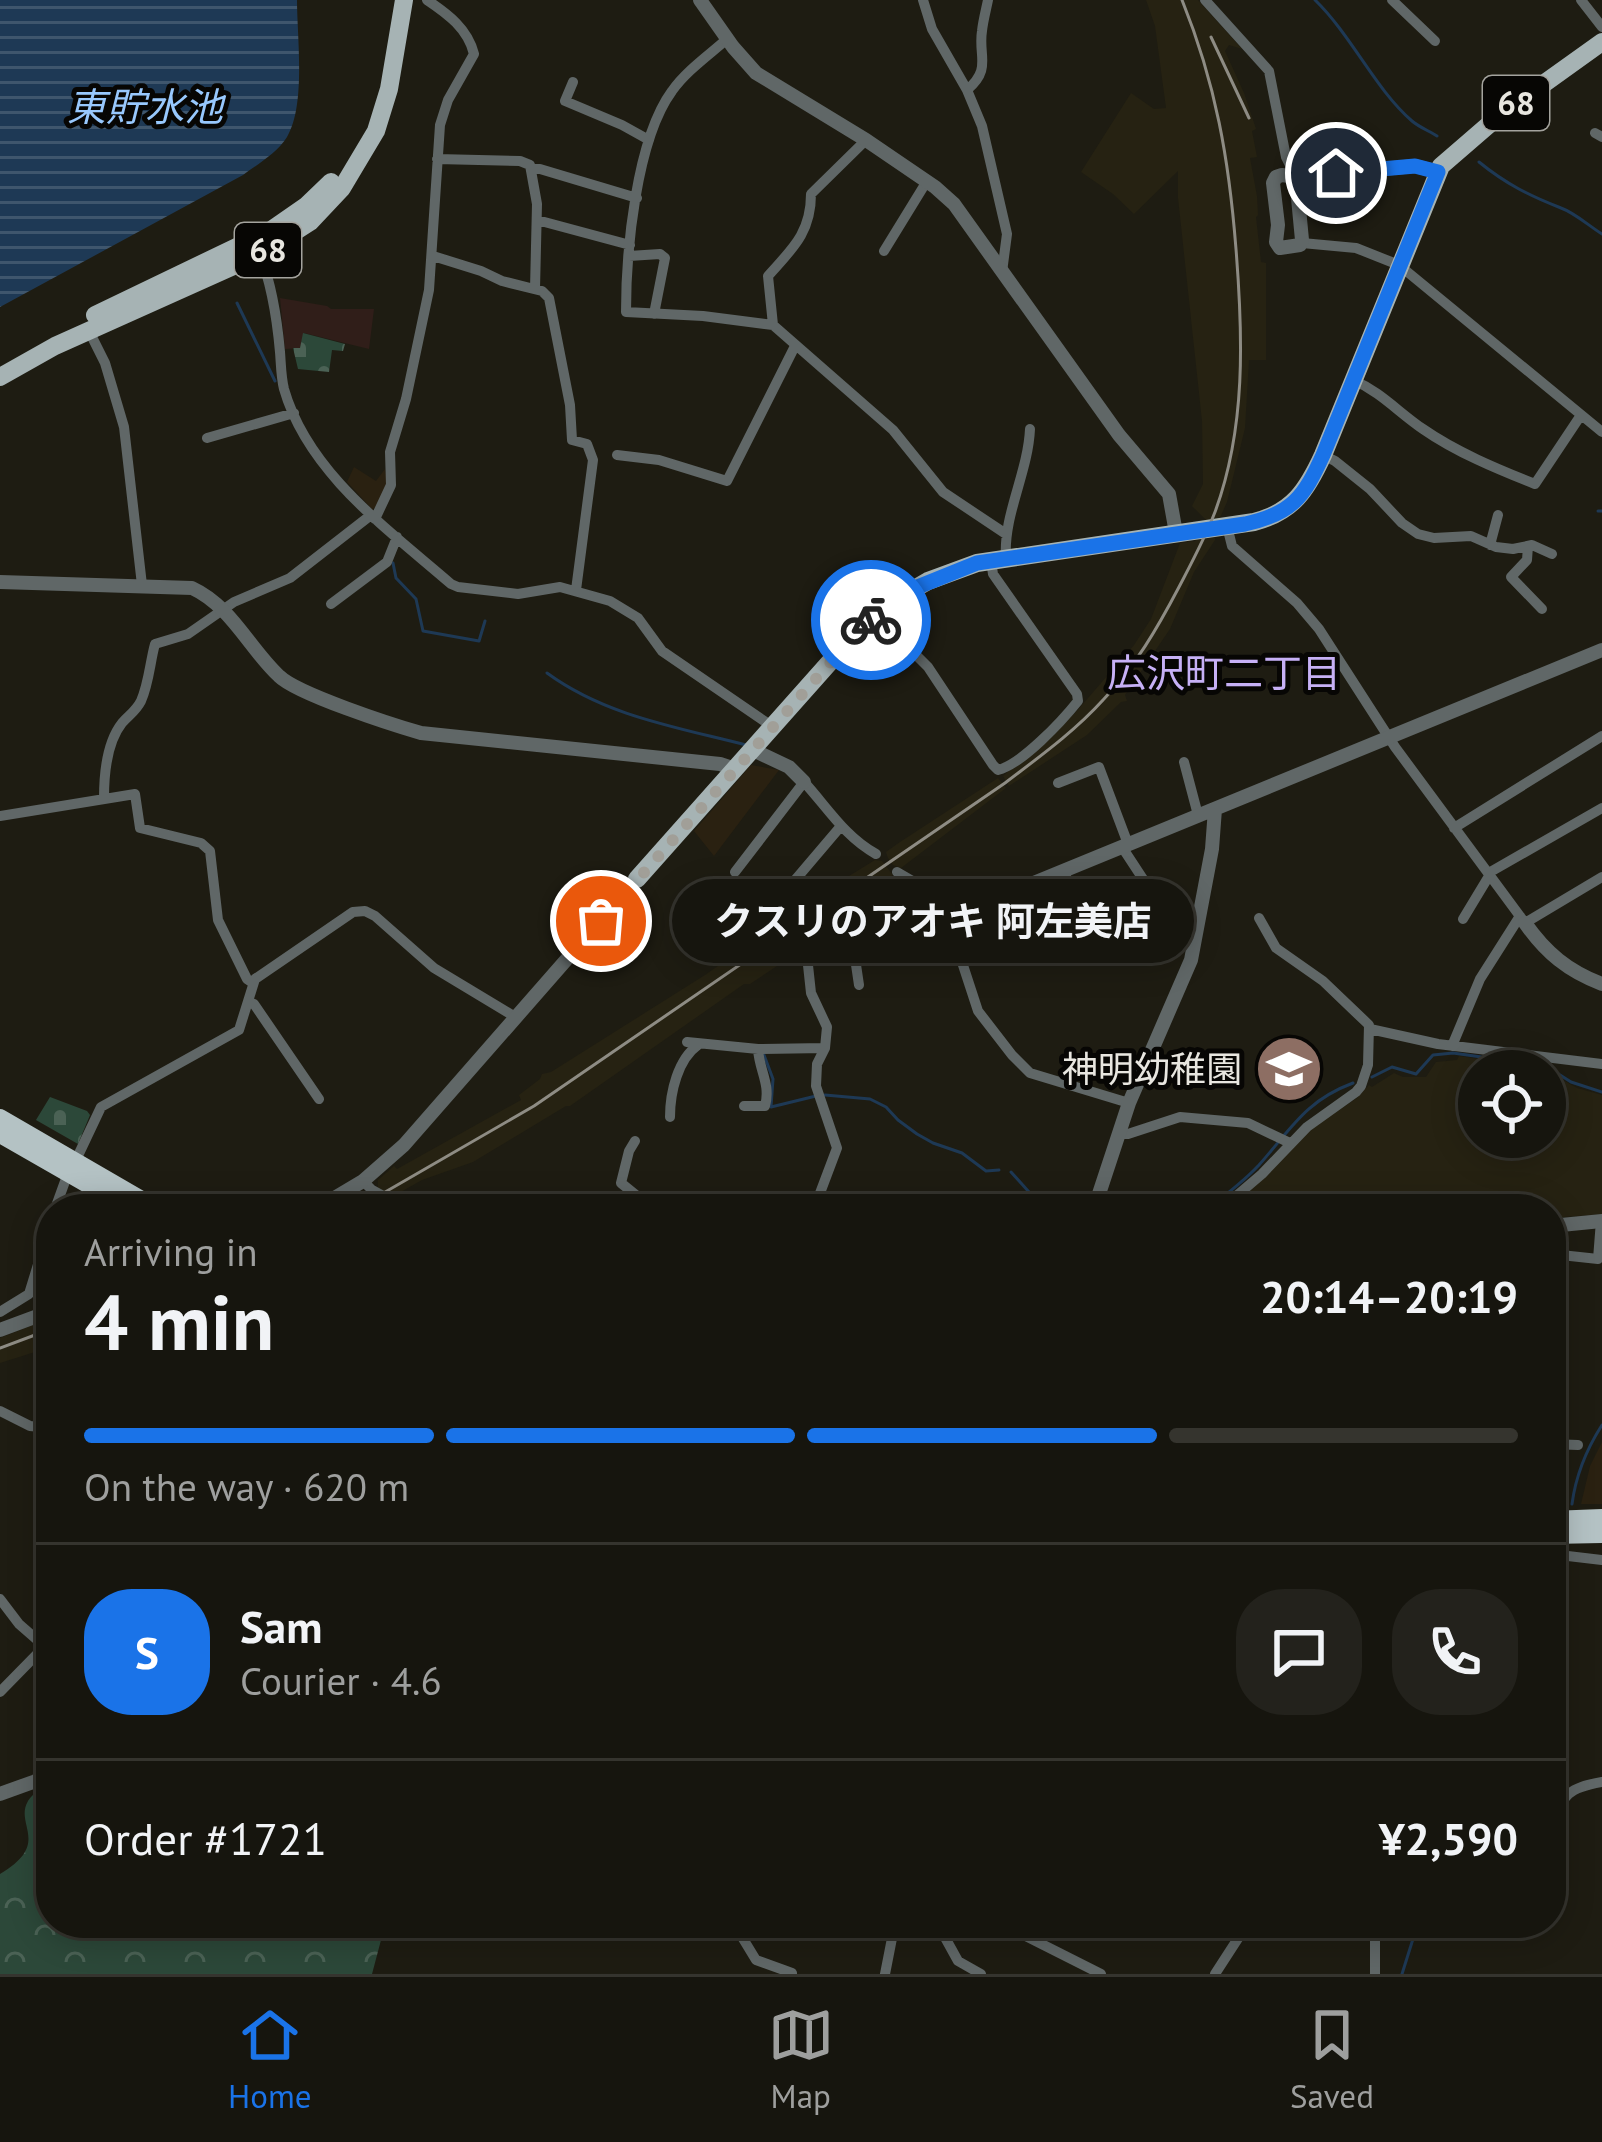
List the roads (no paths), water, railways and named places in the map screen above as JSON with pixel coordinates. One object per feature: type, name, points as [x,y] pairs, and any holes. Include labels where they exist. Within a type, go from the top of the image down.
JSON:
[{"type":"highway","points":[[0,1108],[57,1143],[72,1168]]},
{"type":"highway","points":[[0,1118],[109,1194]]},
{"type":"highway","points":[[0,1134],[126,1194]]},
{"type":"highway","points":[[0,1143],[38,1164],[72,1168]]},
{"type":"highway","points":[[1566,1519],[1602,1518]]},
{"type":"highway","points":[[1566,1546],[1602,1534]]},
{"type":"main road","name":"68","points":[[0,377],[256,247],[332,181],[351,155],[376,94],[392,0]]},
{"type":"main road","name":"68","points":[[0,364],[30,346],[256,247],[285,240],[310,222],[363,157],[386,104],[404,0]]},
{"type":"main road","name":"68","points":[[637,879],[871,620],[928,581],[999,559],[1270,518],[1290,506],[1310,483],[1323,455],[1438,172],[1450,156],[1500,115],[1602,42]]},
{"type":"street","points":[[104,798],[110,749],[121,724],[142,698],[155,644],[188,634],[234,602],[302,572],[373,517],[391,484],[390,452],[428,300],[442,112],[474,54],[460,26],[427,0]]},
{"type":"street","points":[[700,0],[756,73],[866,140],[947,197],[1118,435],[1169,494],[1176,533]]},
{"type":"street","points":[[923,0],[932,29],[968,90],[982,125],[1005,222],[1003,272]]},
{"type":"street","points":[[968,90],[981,71],[981,34],[988,0]]},
{"type":"street","points":[[1205,0],[1269,71],[1286,157],[1296,177],[1302,243]]},
{"type":"street","points":[[1391,0],[1435,41]]},
{"type":"street","points":[[1581,0],[1602,27]]},
{"type":"street","points":[[727,39],[672,91],[649,140],[629,250],[626,312],[773,325],[892,430],[943,492],[1006,534]]},
{"type":"street","points":[[573,82],[565,101],[649,140]]},
{"type":"street","points":[[773,325],[768,276],[803,236],[811,194],[866,140]]},
{"type":"street","points":[[437,159],[528,163],[537,220],[535,289]]},
{"type":"street","points":[[1438,172],[1415,166],[1282,175],[1274,180],[1275,238],[1280,248],[1302,243],[1346,246],[1399,265],[1602,432]]},
{"type":"street","points":[[532,170],[637,198]]},
{"type":"street","points":[[884,251],[927,181]]},
{"type":"street","points":[[537,220],[629,250],[660,254],[664,258],[654,314]]},
{"type":"street","points":[[256,247],[274,309],[284,386],[294,413],[320,458],[373,517],[458,587],[512,594],[560,586],[610,601],[638,618],[662,651],[773,728]]},
{"type":"street","points":[[433,256],[535,289],[553,306],[572,440],[590,447],[592,460],[576,590]]},
{"type":"street","points":[[89,331],[106,363],[124,427],[142,585]]},
{"type":"street","points":[[617,455],[658,460],[728,481],[795,346]]},
{"type":"street","points":[[1353,380],[1384,395],[1435,436],[1535,484],[1581,415]]},
{"type":"street","points":[[207,438],[294,413]]},
{"type":"street","points":[[871,620],[902,640],[928,667],[1000,771],[1026,753],[1078,700],[993,574],[1029,451],[1030,429]]},
{"type":"street","points":[[1323,455],[1370,489],[1412,530],[1430,537],[1471,536],[1513,550],[1535,546],[1552,554]]},
{"type":"street","points":[[1490,545],[1498,515]]},
{"type":"street","points":[[1227,526],[1232,546],[1314,622],[1389,738],[1551,956],[1602,984]]},
{"type":"street","points":[[331,604],[387,562],[397,537]]},
{"type":"street","points":[[1528,546],[1527,560],[1511,578],[1542,609]]},
{"type":"street","points":[[0,582],[192,588],[223,611],[282,680],[393,725],[429,734],[719,764],[735,770]]},
{"type":"street","points":[[820,1194],[837,1148],[817,1086],[817,1064],[827,1027],[810,989],[807,956],[898,911],[944,909],[1064,872],[1602,650]]},
{"type":"street","points":[[1454,828],[1602,736]]},
{"type":"street","points":[[753,750],[789,767],[842,826],[877,854]]},
{"type":"street","points":[[1184,762],[1198,815]]},
{"type":"street","points":[[1058,783],[1099,766],[1125,845],[1183,940],[1194,949]]},
{"type":"street","points":[[735,872],[804,782]]},
{"type":"street","points":[[0,816],[135,794],[140,828],[201,843],[210,851],[218,920],[253,983]]},
{"type":"street","points":[[1463,919],[1489,874],[1602,808]]},
{"type":"street","points":[[1102,1194],[1129,1102],[1194,949],[1216,809]]},
{"type":"street","points":[[790,886],[842,826]]},
{"type":"street","points":[[897,872],[928,890],[944,909],[978,1011],[1030,1073],[1129,1102]]},
{"type":"street","points":[[1064,872],[1096,934],[1071,943],[1069,949]]},
{"type":"street","points":[[1452,1046],[1480,979],[1522,920],[1602,877]]},
{"type":"street","points":[[341,1194],[404,1145],[637,879]]},
{"type":"street","points":[[61,1194],[100,1107],[239,1030],[253,983],[345,916],[365,911],[375,916],[434,968],[517,1018]]},
{"type":"street","points":[[1239,1194],[1262,1174],[1283,1139],[1361,1086],[1368,1065],[1370,1029],[1365,1020],[1271,943],[1259,918]]},
{"type":"street","points":[[845,937],[856,961],[859,985]]},
{"type":"street","points":[[248,1002],[254,1004],[319,1099]]},
{"type":"street","points":[[1370,1029],[1452,1046],[1602,1064]]},
{"type":"street","points":[[670,1117],[683,1057],[693,1043],[825,1048]]},
{"type":"street","points":[[744,1106],[765,1106],[767,1099],[758,1049]]},
{"type":"street","points":[[1118,1134],[1180,1117],[1248,1123],[1283,1139]]},
{"type":"street","points":[[635,1141],[621,1183],[635,1194]]},
{"type":"street","points":[[363,1181],[379,1194]]},
{"type":"street","points":[[1566,1225],[1602,1221],[1598,1259],[1566,1256]]},
{"type":"street","points":[[0,1312],[29,1294],[36,1271]]},
{"type":"street","points":[[0,1330],[36,1317]]},
{"type":"street","points":[[0,1411],[36,1427]]},
{"type":"street","points":[[1566,1445],[1578,1445]]},
{"type":"street","points":[[1566,1553],[1602,1561]]},
{"type":"street","points":[[0,1599],[36,1639]]},
{"type":"street","points":[[0,1692],[36,1660]]},
{"type":"street","points":[[0,1794],[36,1780]]},
{"type":"street","points":[[1566,1794],[1602,1782]]},
{"type":"street","points":[[742,1938],[756,1960],[782,1972]]},
{"type":"street","points":[[885,1974],[893,1938]]},
{"type":"street","points":[[944,1938],[956,1967],[981,1974]]},
{"type":"street","points":[[1027,1938],[1101,1974]]},
{"type":"street","points":[[1215,1974],[1238,1938]]},
{"type":"street","points":[[1375,1938],[1375,1974]]},
{"type":"water","name":"東貯水池","points":[[0,0],[297,0],[299,89],[287,137],[243,175],[0,307]]},
{"type":"waterway","points":[[1315,0],[1399,108],[1437,136]]},
{"type":"waterway","points":[[1479,162],[1602,234]]},
{"type":"waterway","points":[[237,303],[275,381]]},
{"type":"waterway","points":[[393,563],[396,578],[416,599],[423,631],[479,641],[485,621]]},
{"type":"waterway","points":[[547,673],[617,710],[746,745]]},
{"type":"waterway","points":[[1372,1077],[1392,1067],[1416,1074],[1433,1055],[1453,1053],[1546,1066],[1571,1082],[1602,1092]]},
{"type":"waterway","points":[[764,1055],[773,1079],[771,1107],[816,1096]]},
{"type":"waterway","points":[[1226,1194],[1311,1107],[1353,1083]]},
{"type":"waterway","points":[[825,1095],[870,1099],[933,1143],[962,1153],[986,1171],[999,1170]]},
{"type":"waterway","points":[[1011,1172],[1031,1194]]},
{"type":"waterway","points":[[1572,1504],[1582,1463],[1602,1425]]},
{"type":"waterway","points":[[1402,1974],[1413,1938]]},
{"type":"railway","points":[[382,1194],[534,1106],[1005,783],[1080,723],[1136,660],[1215,512],[1232,448],[1240,382],[1238,282],[1225,153],[1204,62],[1182,0]]},
{"type":"railway","points":[[1211,37],[1249,118]]},
{"type":"railway","points":[[0,1348],[36,1335]]},
{"type":"place","name":"クスリのアオキ 阿左美店","points":[[601,921]]},
{"type":"place","name":"神明幼稚園","points":[[1289,1069]]},
{"type":"district","name":"広沢町二丁目","points":[[1224,673]]}]
